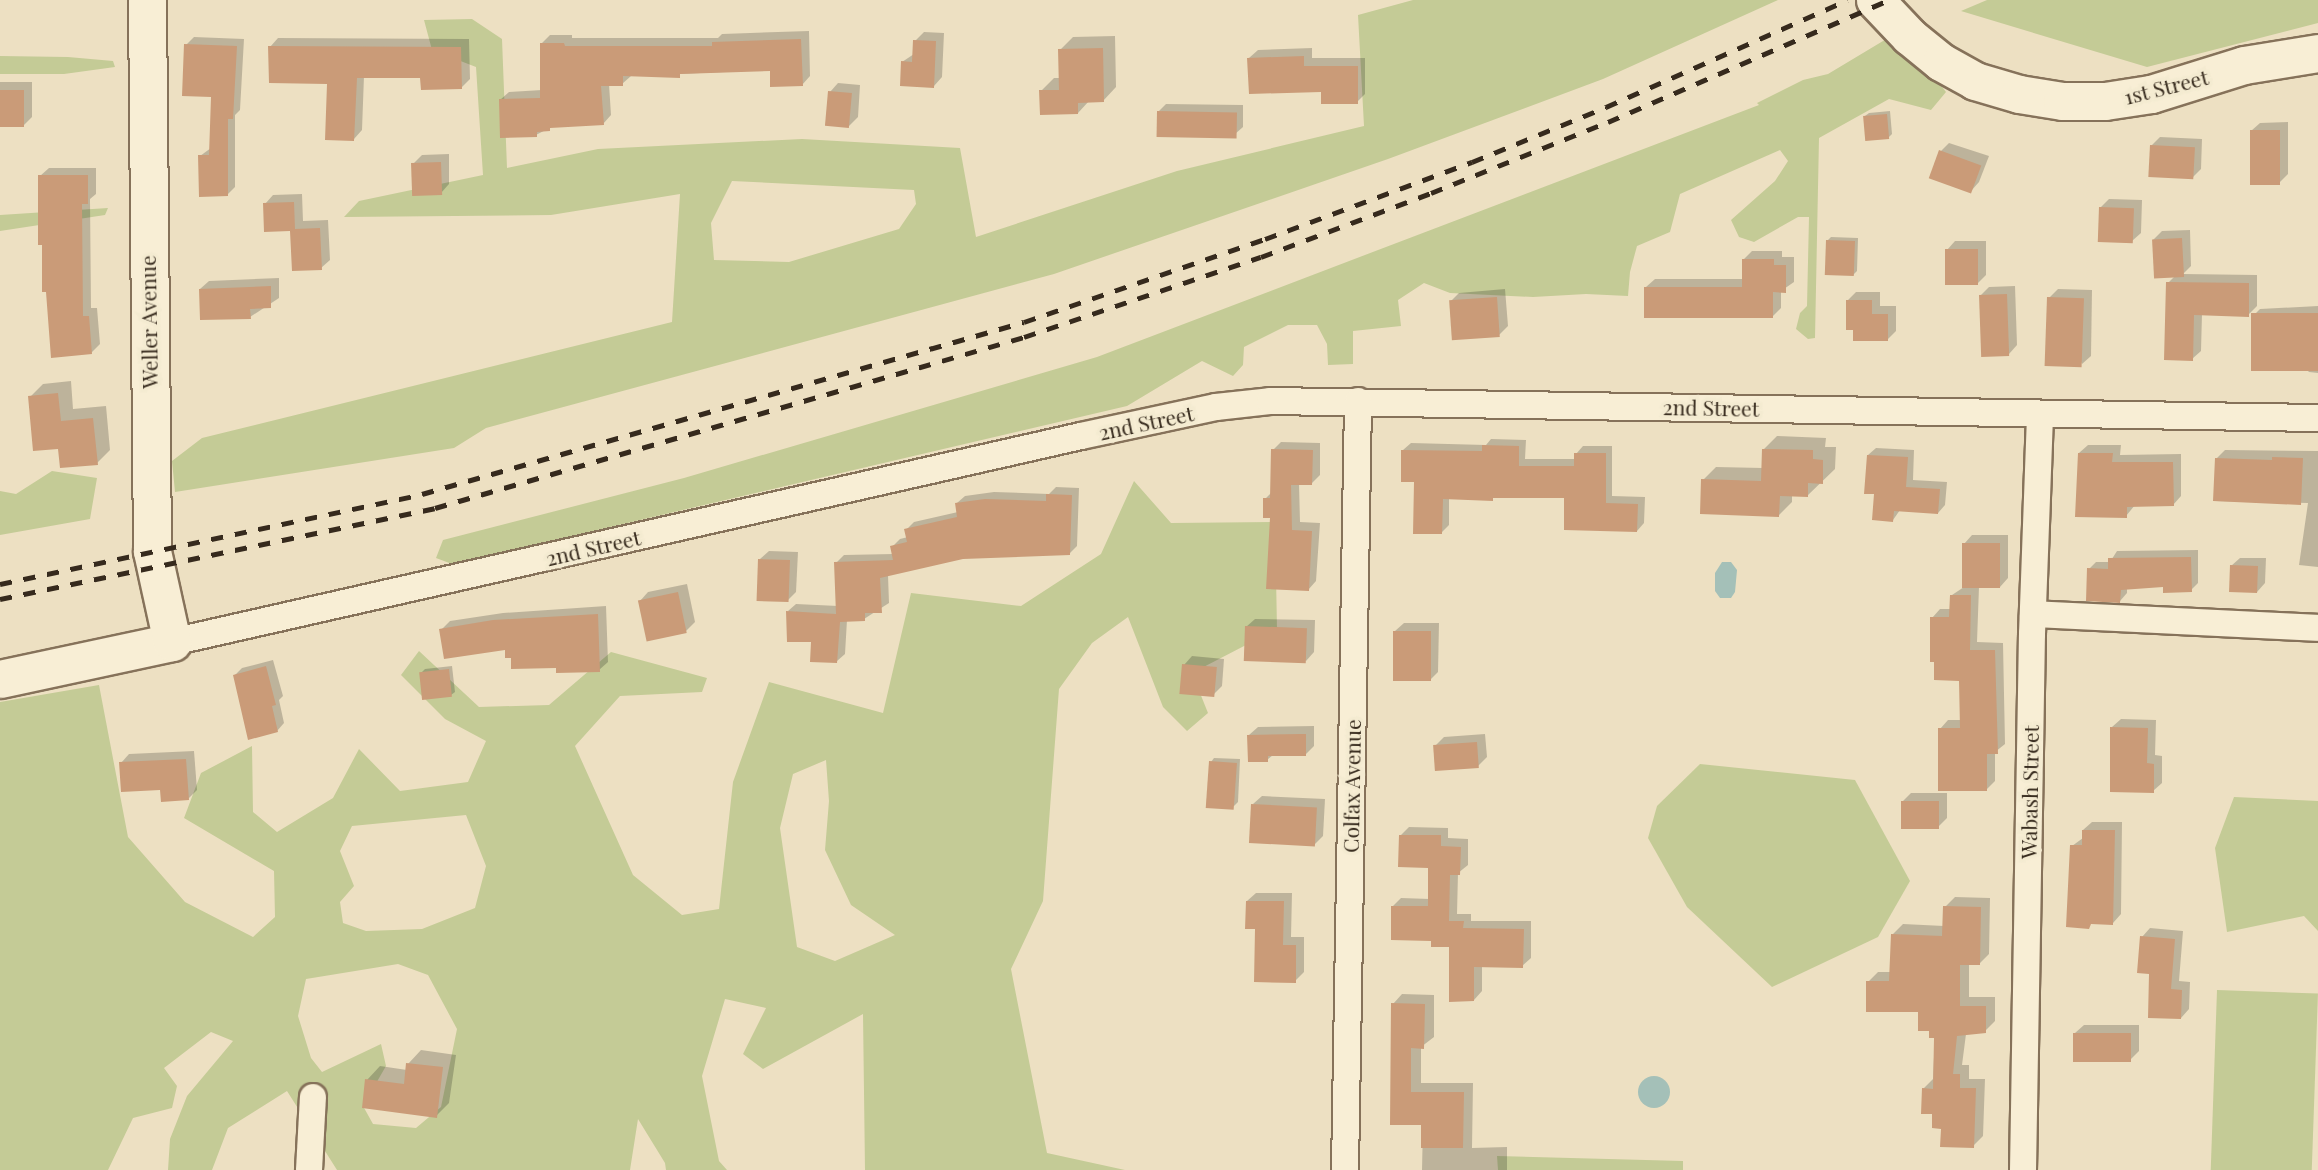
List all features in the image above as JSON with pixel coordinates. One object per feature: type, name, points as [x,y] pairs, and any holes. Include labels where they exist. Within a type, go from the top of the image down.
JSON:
[{"type":"street","name":"Weller Avenue","points":[[147,0],[152,551],[172,642]]},
{"type":"street","name":"1st Street","points":[[1875,0],[1909,36],[1941,62],[1975,80],[2019,93],[2062,101],[2105,101],[2151,94],[2244,65],[2318,53]]},
{"type":"street","name":"2nd Street","points":[[0,679],[1171,416],[1270,401],[2318,418]]},
{"type":"street","name":"Colfax Avenue","points":[[1345,1170],[1358,401]]},
{"type":"street","name":"Wabash Street","points":[[2023,1170],[2033,614],[2040,414]]},
{"type":"street","points":[[2033,614],[2318,628]]},
{"type":"street","points":[[309,1170],[313,1097]]},
{"type":"green space","points":[[1413,0],[1778,0],[1603,79],[1388,159],[1054,274],[486,428],[454,448],[175,492],[172,461],[202,438],[672,322],[680,194],[551,215],[344,217],[359,201],[483,175],[476,67],[432,50],[424,20],[472,19],[502,39],[507,168],[598,149],[802,139],[960,148],[976,237],[1177,171],[1364,126],[1358,15]],"holes":[[[732,181],[914,190],[916,204],[899,229],[789,262],[714,260],[711,223]]]},
{"type":"green space","points":[[1987,0],[2318,0],[2318,23],[2147,67],[1961,11]]},
{"type":"green space","points":[[1888,38],[1926,66],[1946,92],[1931,110],[1889,99],[1819,138],[1815,338],[1808,339],[1796,329],[1800,313],[1807,306],[1809,217],[1798,217],[1754,242],[1739,237],[1731,220],[1775,181],[1788,161],[1780,150],[1680,194],[1670,232],[1637,246],[1630,272],[1628,296],[1586,294],[1533,297],[1450,293],[1424,283],[1398,300],[1401,326],[1353,331],[1353,364],[1328,365],[1327,344],[1317,325],[1288,325],[1244,347],[1243,365],[1233,376],[1202,361],[1127,406],[452,564],[436,558],[443,540],[684,478],[1097,357],[1759,105],[1757,103],[1803,80],[1828,74]]},
{"type":"green space","points":[[0,56],[113,61],[115,67],[64,74],[0,74]]},
{"type":"green space","points":[[108,208],[105,215],[0,231],[0,215]]},
{"type":"green space","points":[[52,471],[97,478],[90,519],[0,535],[0,491],[16,494]]},
{"type":"green space","points":[[1134,481],[1171,523],[1275,522],[1277,629],[1192,673],[1208,713],[1187,731],[1163,707],[1128,617],[1092,643],[1059,689],[1043,901],[1011,969],[1047,1153],[1125,1170],[865,1170],[863,1014],[763,1069],[743,1054],[766,1008],[725,999],[702,1076],[719,1161],[727,1170],[666,1170],[665,1163],[638,1119],[630,1170],[337,1170],[287,1091],[228,1128],[212,1170],[168,1170],[170,1139],[187,1096],[233,1041],[211,1032],[164,1068],[177,1086],[172,1108],[133,1118],[108,1170],[0,1170],[0,702],[99,685],[128,837],[185,902],[253,937],[275,917],[274,871],[184,818],[201,773],[252,746],[253,812],[277,832],[333,798],[359,749],[400,791],[468,782],[486,741],[445,719],[401,675],[419,651],[479,707],[549,705],[611,652],[707,678],[702,692],[620,696],[575,746],[633,875],[682,915],[719,909],[733,782],[769,682],[883,713],[911,593],[1021,606],[1101,554]],"holes":[[[826,760],[829,801],[825,850],[851,905],[895,935],[835,961],[797,947],[780,828],[793,774]],[[466,815],[486,866],[475,908],[422,929],[366,931],[343,923],[340,902],[354,886],[340,851],[352,826]],[[398,964],[428,975],[457,1029],[441,1107],[416,1128],[373,1124],[363,1106],[386,1066],[381,1044],[322,1072],[311,1058],[298,1016],[306,979]]]},
{"type":"green space","points":[[1700,764],[1855,780],[1910,881],[1878,937],[1772,987],[1687,907],[1648,838],[1657,806]]},
{"type":"green space","points":[[2234,797],[2318,801],[2318,931],[2304,916],[2227,932],[2215,848]]},
{"type":"green space","points":[[2217,990],[2318,994],[2312,1170],[2211,1170]]},
{"type":"green space","points":[[1497,1156],[1683,1161],[1683,1170],[1498,1170]]},
{"type":"water","points":[[1722,562],[1731,562],[1737,570],[1735,592],[1731,598],[1720,598],[1715,591],[1715,573]]},
{"type":"water","points":[[1654,1076],[1665,1081],[1670,1092],[1665,1103],[1654,1108],[1643,1103],[1638,1092],[1643,1081]]},
{"type":"building","points":[[801,39],[803,86],[770,87],[770,71],[680,74],[680,78],[623,76],[623,86],[601,86],[604,125],[550,128],[550,131],[537,132],[537,137],[500,138],[499,99],[540,98],[540,43],[564,43],[565,46],[712,46],[712,42]]},
{"type":"building","points":[[913,40],[936,41],[934,88],[900,86],[901,61],[912,62]]},
{"type":"building","points":[[184,44],[237,46],[233,119],[228,119],[228,196],[199,197],[198,155],[209,155],[211,97],[182,96]]},
{"type":"building","points":[[268,46],[461,47],[462,89],[421,90],[420,78],[357,78],[354,141],[325,140],[327,84],[269,83]]},
{"type":"building","points":[[1103,48],[1104,102],[1078,103],[1078,114],[1040,115],[1039,90],[1059,90],[1058,49]]},
{"type":"building","points":[[1304,56],[1304,66],[1358,66],[1358,104],[1321,104],[1321,92],[1249,94],[1247,58]]},
{"type":"building","points":[[0,90],[24,90],[24,127],[0,127]]},
{"type":"building","points":[[828,91],[852,93],[849,128],[825,126]]},
{"type":"building","points":[[1157,111],[1237,112],[1237,138],[1157,137]]},
{"type":"building","points":[[1887,114],[1889,139],[1865,141],[1863,116]]},
{"type":"building","points":[[2250,130],[2280,130],[2280,185],[2250,185]]},
{"type":"building","points":[[2150,145],[2195,147],[2193,179],[2148,177]]},
{"type":"building","points":[[1939,150],[1981,165],[1971,194],[1929,178]]},
{"type":"building","points":[[441,162],[442,195],[412,196],[411,163]]},
{"type":"building","points":[[38,175],[88,175],[88,204],[82,204],[83,316],[89,316],[92,354],[51,358],[46,292],[42,292],[42,245],[38,245]]},
{"type":"building","points":[[294,202],[295,229],[320,228],[322,270],[292,271],[290,231],[264,232],[263,203]]},
{"type":"building","points":[[2099,207],[2134,208],[2133,243],[2098,242]]},
{"type":"building","points":[[2182,238],[2184,277],[2154,279],[2152,240]]},
{"type":"building","points":[[1826,240],[1855,241],[1854,276],[1825,275]]},
{"type":"building","points":[[1945,249],[1978,249],[1978,285],[1945,285]]},
{"type":"building","points":[[1742,259],[1774,259],[1774,265],[1786,265],[1786,293],[1773,292],[1773,318],[1644,318],[1644,287],[1742,287]]},
{"type":"building","points":[[2166,282],[2249,283],[2249,317],[2194,315],[2193,361],[2164,360]]},
{"type":"building","points":[[271,286],[271,308],[250,309],[251,319],[200,320],[199,289]]},
{"type":"building","points":[[2007,294],[2009,356],[1981,357],[1979,295]]},
{"type":"building","points":[[1497,297],[1500,337],[1452,340],[1449,300]]},
{"type":"building","points":[[2047,297],[2084,298],[2082,367],[2045,366]]},
{"type":"building","points":[[1846,300],[1872,300],[1872,314],[1888,314],[1888,341],[1853,341],[1853,330],[1846,330]]},
{"type":"building","points":[[2251,313],[2318,313],[2318,371],[2251,371]]},
{"type":"building","points":[[58,393],[61,421],[93,418],[98,465],[60,468],[58,449],[33,451],[28,396]]},
{"type":"building","points":[[1482,445],[1519,446],[1519,466],[1574,466],[1574,453],[1606,453],[1606,503],[1638,504],[1637,532],[1564,530],[1564,498],[1493,498],[1493,501],[1443,499],[1442,534],[1413,534],[1414,482],[1401,482],[1401,450],[1482,451]]},
{"type":"building","points":[[1271,449],[1313,450],[1312,485],[1291,485],[1292,530],[1312,531],[1309,591],[1266,589],[1270,518],[1263,518],[1263,498],[1270,498]]},
{"type":"building","points":[[1762,449],[1813,450],[1813,459],[1823,460],[1823,484],[1808,483],[1808,497],[1780,496],[1779,517],[1700,514],[1701,479],[1761,481]]},
{"type":"building","points":[[2078,453],[2113,453],[2112,462],[2173,462],[2174,506],[2127,507],[2127,518],[2075,517]]},
{"type":"building","points":[[1867,455],[1908,457],[1906,487],[1940,489],[1938,514],[1894,511],[1893,522],[1872,520],[1874,494],[1864,494]]},
{"type":"building","points":[[2272,457],[2303,458],[2301,505],[2213,501],[2215,458],[2272,460]]},
{"type":"building","points":[[1046,494],[1072,495],[1070,555],[963,559],[880,578],[882,613],[865,613],[865,621],[840,622],[837,663],[810,662],[811,642],[787,642],[786,611],[836,614],[834,562],[893,560],[890,546],[907,542],[904,529],[957,517],[955,503],[985,499],[1046,501]]},
{"type":"building","points":[[1962,543],[2000,543],[2000,588],[1962,588]]},
{"type":"building","points":[[2191,557],[2192,592],[2163,593],[2163,587],[2121,590],[2120,603],[2086,601],[2087,568],[2108,569],[2108,558]]},
{"type":"building","points":[[758,559],[790,560],[789,602],[757,601]]},
{"type":"building","points":[[2230,565],[2258,566],[2257,593],[2229,592]]},
{"type":"building","points":[[678,592],[687,633],[647,642],[638,601]]},
{"type":"building","points":[[1950,595],[1971,595],[1970,650],[1995,650],[1998,754],[1987,754],[1987,791],[1938,791],[1938,728],[1960,728],[1959,681],[1934,680],[1934,662],[1930,662],[1930,617],[1949,617]]},
{"type":"building","points":[[598,614],[600,672],[556,673],[556,668],[511,669],[511,658],[505,658],[505,650],[444,659],[439,629],[493,620]]},
{"type":"building","points":[[1245,626],[1307,628],[1306,663],[1244,661]]},
{"type":"building","points":[[1393,631],[1431,631],[1431,681],[1393,681]]},
{"type":"building","points":[[1182,664],[1217,667],[1214,697],[1179,694]]},
{"type":"building","points":[[266,666],[276,705],[272,706],[278,732],[248,740],[233,675]]},
{"type":"building","points":[[449,669],[452,697],[422,700],[419,672]]},
{"type":"building","points":[[2110,727],[2148,728],[2147,763],[2154,764],[2154,793],[2110,792]]},
{"type":"building","points":[[1306,734],[1306,756],[1268,756],[1268,762],[1248,762],[1247,735]]},
{"type":"building","points":[[1477,742],[1479,768],[1435,771],[1433,745]]},
{"type":"building","points":[[186,759],[189,800],[161,802],[160,790],[121,792],[119,762]]},
{"type":"building","points":[[1209,761],[1237,763],[1234,810],[1206,808]]},
{"type":"building","points":[[1901,801],[1939,801],[1939,829],[1901,829]]},
{"type":"building","points":[[1251,804],[1317,807],[1315,846],[1249,843]]},
{"type":"building","points":[[2082,830],[2115,830],[2113,925],[2091,924],[2089,929],[2066,927],[2070,845],[2082,845]]},
{"type":"building","points":[[1399,835],[1441,835],[1441,846],[1461,847],[1460,875],[1450,875],[1449,921],[1464,921],[1463,928],[1524,929],[1523,968],[1474,967],[1474,1001],[1449,1002],[1449,947],[1431,947],[1431,941],[1391,940],[1391,906],[1428,906],[1428,868],[1398,867]]},
{"type":"building","points":[[1246,901],[1284,901],[1283,945],[1296,945],[1296,983],[1254,982],[1255,929],[1245,929]]},
{"type":"building","points":[[1943,906],[1981,907],[1980,965],[1960,965],[1960,1006],[1986,1006],[1986,1033],[1957,1036],[1953,1074],[1960,1074],[1960,1088],[1976,1088],[1974,1148],[1940,1147],[1941,1129],[1932,1128],[1932,1114],[1921,1114],[1922,1088],[1933,1089],[1934,1038],[1929,1038],[1929,1031],[1918,1031],[1918,1012],[1866,1012],[1866,981],[1889,981],[1891,934],[1942,936]]},
{"type":"building","points":[[2140,936],[2175,939],[2171,989],[2182,990],[2181,1019],[2148,1018],[2149,974],[2137,973]]},
{"type":"building","points":[[1391,1003],[1425,1004],[1424,1049],[1411,1048],[1411,1092],[1464,1092],[1463,1148],[1421,1148],[1421,1125],[1390,1125]]},
{"type":"building","points":[[2073,1033],[2131,1033],[2131,1062],[2073,1062]]},
{"type":"building","points":[[406,1063],[443,1067],[437,1118],[362,1108],[365,1079],[404,1084]]},
{"type":"railway","points":[[0,584],[422,494],[1024,322],[1265,239],[1472,162],[1606,107],[1847,0]]},
{"type":"railway","points":[[0,599],[435,508],[1024,337],[1261,257],[1431,193],[1608,122],[1888,0]]}]
